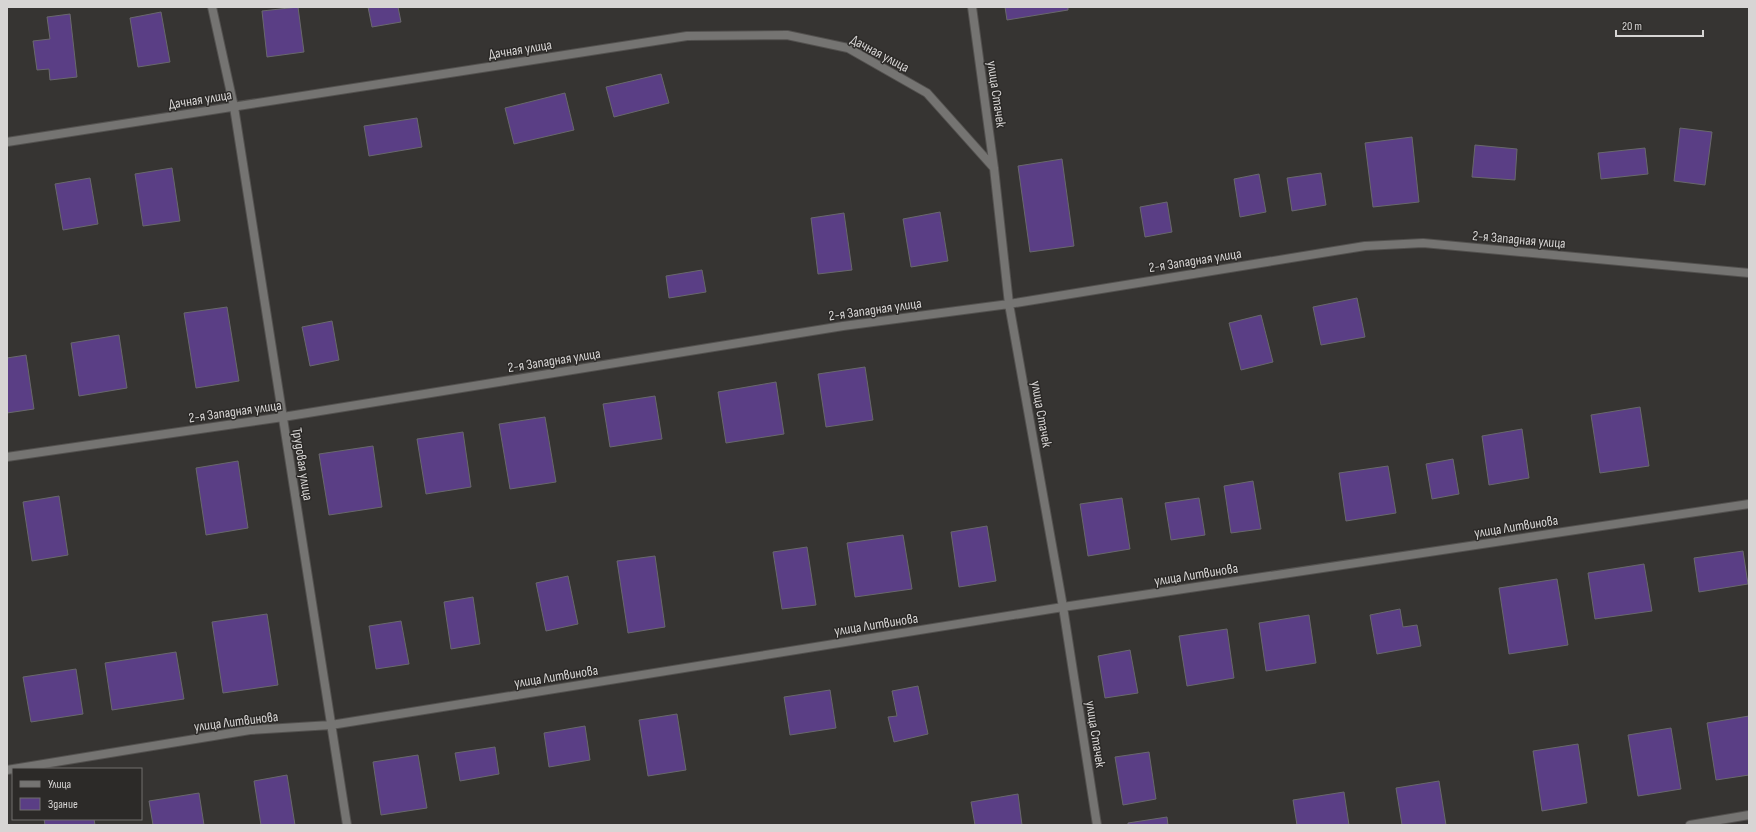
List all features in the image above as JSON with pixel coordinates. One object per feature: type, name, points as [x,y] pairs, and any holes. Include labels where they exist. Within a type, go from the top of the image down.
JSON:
[{"type":"street","name":"Трудовая улица","points":[[212,7],[234,107],[347,825]]},
{"type":"street","name":"улица Стачек","points":[[972,7],[994,168],[1009,304],[1063,607],[1097,825]]},
{"type":"street","name":"Дачная улица","points":[[7,142],[687,36],[786,35],[848,48],[927,93],[994,168]]},
{"type":"street","name":"2-я Западная улица","points":[[7,457],[283,417],[843,326],[1009,304],[1365,246],[1423,243],[1749,273]]},
{"type":"street","name":"улица Литвинова","points":[[19,768],[250,730],[331,725],[1063,607],[1749,504]]},
{"type":"street","points":[[1690,825],[1749,815]]},
{"type":"building","points":[[298,7],[304,52],[267,57],[262,11]]},
{"type":"building","points":[[368,7],[398,7],[401,22],[372,27]]},
{"type":"building","points":[[1005,7],[1068,7],[1068,10],[1007,20]]},
{"type":"building","points":[[161,12],[170,62],[138,67],[130,18]]},
{"type":"building","points":[[70,14],[77,77],[50,80],[49,69],[37,70],[33,41],[50,39],[47,17]]},
{"type":"building","points":[[661,74],[669,103],[614,117],[606,87]]},
{"type":"building","points":[[565,93],[574,130],[514,144],[505,108]]},
{"type":"building","points":[[417,118],[422,147],[369,156],[364,126]]},
{"type":"building","points":[[1680,128],[1712,132],[1705,185],[1674,181]]},
{"type":"building","points":[[1412,137],[1419,202],[1373,207],[1365,143]]},
{"type":"building","points":[[1475,145],[1517,149],[1515,180],[1472,177]]},
{"type":"building","points":[[1645,148],[1648,174],[1601,179],[1598,153]]},
{"type":"building","points":[[1062,159],[1074,246],[1030,252],[1018,166]]},
{"type":"building","points":[[172,168],[180,221],[143,226],[135,174]]},
{"type":"building","points":[[1321,173],[1326,205],[1292,211],[1287,178]]},
{"type":"building","points":[[1259,174],[1266,212],[1240,217],[1234,179]]},
{"type":"building","points":[[90,178],[98,224],[63,230],[55,184]]},
{"type":"building","points":[[1167,202],[1172,232],[1145,237],[1140,207]]},
{"type":"building","points":[[940,212],[948,261],[911,267],[903,219]]},
{"type":"building","points":[[844,213],[852,270],[818,274],[811,218]]},
{"type":"building","points":[[702,270],[706,292],[669,298],[666,276]]},
{"type":"building","points":[[1357,298],[1365,337],[1321,345],[1313,307]]},
{"type":"building","points":[[227,307],[239,381],[196,388],[184,313]]},
{"type":"building","points":[[1261,315],[1273,362],[1241,370],[1229,323]]},
{"type":"building","points":[[332,321],[339,360],[310,366],[302,327]]},
{"type":"building","points":[[119,335],[127,388],[79,396],[71,343]]},
{"type":"building","points":[[26,355],[34,409],[7,413],[7,358]]},
{"type":"building","points":[[865,367],[873,420],[826,427],[818,374]]},
{"type":"building","points":[[776,382],[784,434],[726,443],[718,392]]},
{"type":"building","points":[[655,396],[662,439],[610,447],[603,404]]},
{"type":"building","points":[[1640,407],[1649,466],[1600,473],[1591,415]]},
{"type":"building","points":[[545,417],[556,482],[510,489],[499,424]]},
{"type":"building","points":[[1522,429],[1529,478],[1489,485],[1482,436]]},
{"type":"building","points":[[463,432],[471,487],[426,494],[417,439]]},
{"type":"building","points":[[373,446],[382,507],[329,515],[319,454]]},
{"type":"building","points":[[1453,459],[1459,494],[1432,499],[1426,464]]},
{"type":"building","points":[[238,461],[248,528],[206,535],[196,468]]},
{"type":"building","points":[[1388,466],[1396,513],[1346,521],[1339,473]]},
{"type":"building","points":[[1253,481],[1261,529],[1231,533],[1224,486]]},
{"type":"building","points":[[59,496],[68,555],[32,561],[23,502]]},
{"type":"building","points":[[1122,498],[1130,549],[1088,556],[1080,504]]},
{"type":"building","points":[[1199,498],[1205,535],[1171,540],[1165,503]]},
{"type":"building","points":[[987,526],[996,581],[959,587],[951,532]]},
{"type":"building","points":[[903,535],[912,589],[855,597],[847,543]]},
{"type":"building","points":[[807,547],[816,605],[782,609],[773,552]]},
{"type":"building","points":[[1743,551],[1748,584],[1699,592],[1694,558]]},
{"type":"building","points":[[655,556],[665,627],[628,633],[617,561]]},
{"type":"building","points":[[1644,564],[1652,611],[1595,619],[1588,573]]},
{"type":"building","points":[[568,576],[578,624],[546,631],[536,583]]},
{"type":"building","points":[[1557,579],[1568,645],[1509,654],[1499,588]]},
{"type":"building","points":[[473,597],[480,644],[451,649],[444,602]]},
{"type":"building","points":[[1400,609],[1403,627],[1417,625],[1421,646],[1377,654],[1370,615]]},
{"type":"building","points":[[267,614],[278,685],[223,693],[212,622]]},
{"type":"building","points":[[1309,615],[1316,663],[1266,671],[1259,623]]},
{"type":"building","points":[[401,621],[409,664],[376,669],[369,626]]},
{"type":"building","points":[[1227,629],[1234,678],[1187,686],[1179,636]]},
{"type":"building","points":[[1130,650],[1138,693],[1105,698],[1098,656]]},
{"type":"building","points":[[176,652],[184,699],[112,710],[105,663]]},
{"type":"building","points":[[76,669],[83,714],[31,722],[23,677]]},
{"type":"building","points":[[918,686],[928,734],[894,742],[888,717],[897,716],[892,691]]},
{"type":"building","points":[[830,690],[836,728],[790,735],[784,697]]},
{"type":"building","points":[[677,714],[686,770],[648,776],[639,720]]},
{"type":"building","points":[[1749,716],[1749,775],[1716,780],[1707,723]]},
{"type":"building","points":[[585,726],[590,760],[549,767],[544,733]]},
{"type":"building","points":[[1671,728],[1681,789],[1638,796],[1628,735]]},
{"type":"building","points":[[1578,744],[1587,803],[1542,811],[1533,751]]},
{"type":"building","points":[[495,747],[499,774],[460,781],[455,753]]},
{"type":"building","points":[[1149,752],[1156,799],[1123,805],[1115,757]]},
{"type":"building","points":[[418,755],[427,808],[381,815],[373,762]]},
{"type":"building","points":[[287,775],[295,825],[261,825],[254,781]]},
{"type":"building","points":[[1439,781],[1446,825],[1402,825],[1396,788]]},
{"type":"building","points":[[1344,792],[1349,825],[1297,825],[1293,800]]},
{"type":"building","points":[[199,793],[204,825],[153,825],[149,801]]},
{"type":"building","points":[[1018,794],[1022,825],[975,825],[971,802]]},
{"type":"building","points":[[1167,817],[1168,825],[1128,825],[1128,823]]},
{"type":"building","points":[[44,820],[94,820],[95,825],[45,825]]}]
